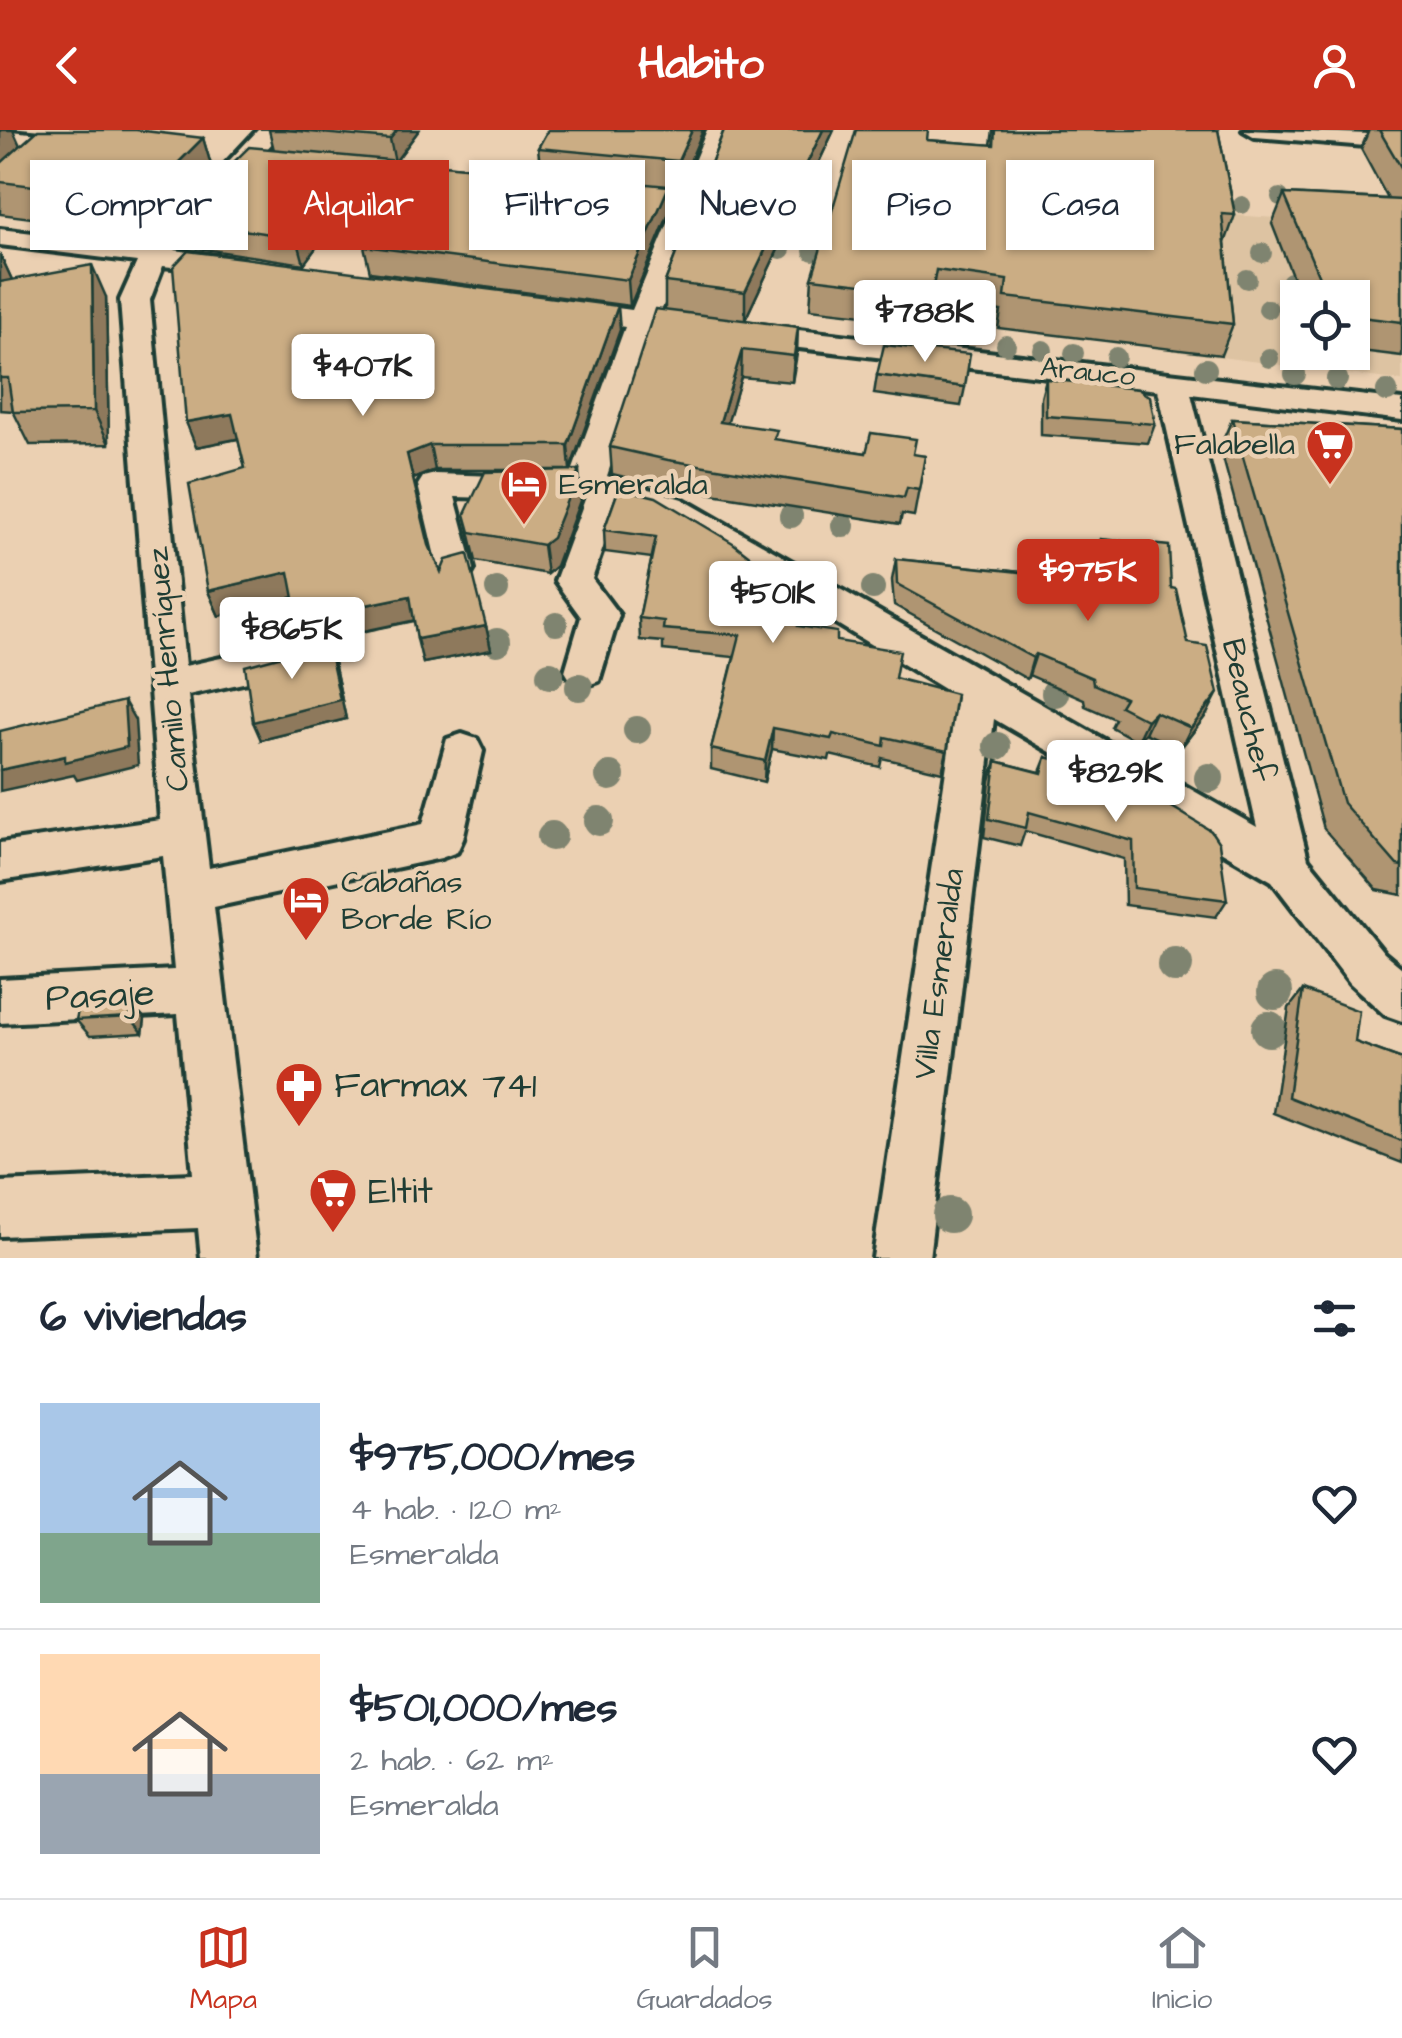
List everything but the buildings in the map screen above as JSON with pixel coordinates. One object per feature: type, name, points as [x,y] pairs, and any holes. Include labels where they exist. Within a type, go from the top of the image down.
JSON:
[{"type":"street","points":[[244,160],[272,130]]},
{"type":"street","points":[[599,486],[589,472],[681,200],[720,130]]},
{"type":"street","points":[[1256,130],[1402,142]]},
{"type":"street","points":[[0,137],[106,148]]},
{"type":"street","points":[[202,158],[222,160]]},
{"type":"street","points":[[0,237],[30,240]]},
{"type":"street","points":[[0,258],[35,250]]},
{"type":"street","points":[[83,250],[147,268]]},
{"type":"street","points":[[147,268],[163,250]]},
{"type":"street","points":[[0,258],[147,268],[254,268]]},
{"type":"street","name":"Camilo Henríquez","points":[[147,268],[135,300],[167,684],[229,1258]]},
{"type":"street","name":"Arauco","points":[[539,306],[868,350],[1172,381],[1402,410]]},
{"type":"street","name":"Beauchef","points":[[1172,381],[1288,867],[1356,956],[1402,1000]]},
{"type":"street","points":[[456,570],[435,484],[544,489],[599,486],[670,508],[1288,867]]},
{"type":"street","points":[[585,672],[600,615],[573,581],[599,486]]},
{"type":"street","points":[[167,684],[293,657]]},
{"type":"street","name":"Villa Esmeralda","points":[[901,1258],[978,690]]},
{"type":"street","points":[[190,892],[441,839],[462,751]]},
{"type":"street","points":[[0,862],[184,834]]},
{"type":"street","name":"Pasaje","points":[[0,1000],[201,991]]},
{"type":"street","points":[[0,1209],[223,1200]]},
{"type":"shaded area","points":[[1218,214],[1402,227],[1402,381],[1319,370],[1370,370],[1370,280],[1280,280],[1280,365],[963,323],[963,306],[1118,250],[1154,250],[1154,237]]},
{"type":"place","name":"Falabella","points":[[1330,486]]},
{"type":"place","name":"Esmeralda","points":[[524,526]]},
{"type":"place","name":"Cabañas Borde Río","points":[[306,942]]},
{"type":"place","name":"Farmax 741","points":[[299,1128]]},
{"type":"place","name":"Eltit","points":[[333,1234]]}]
